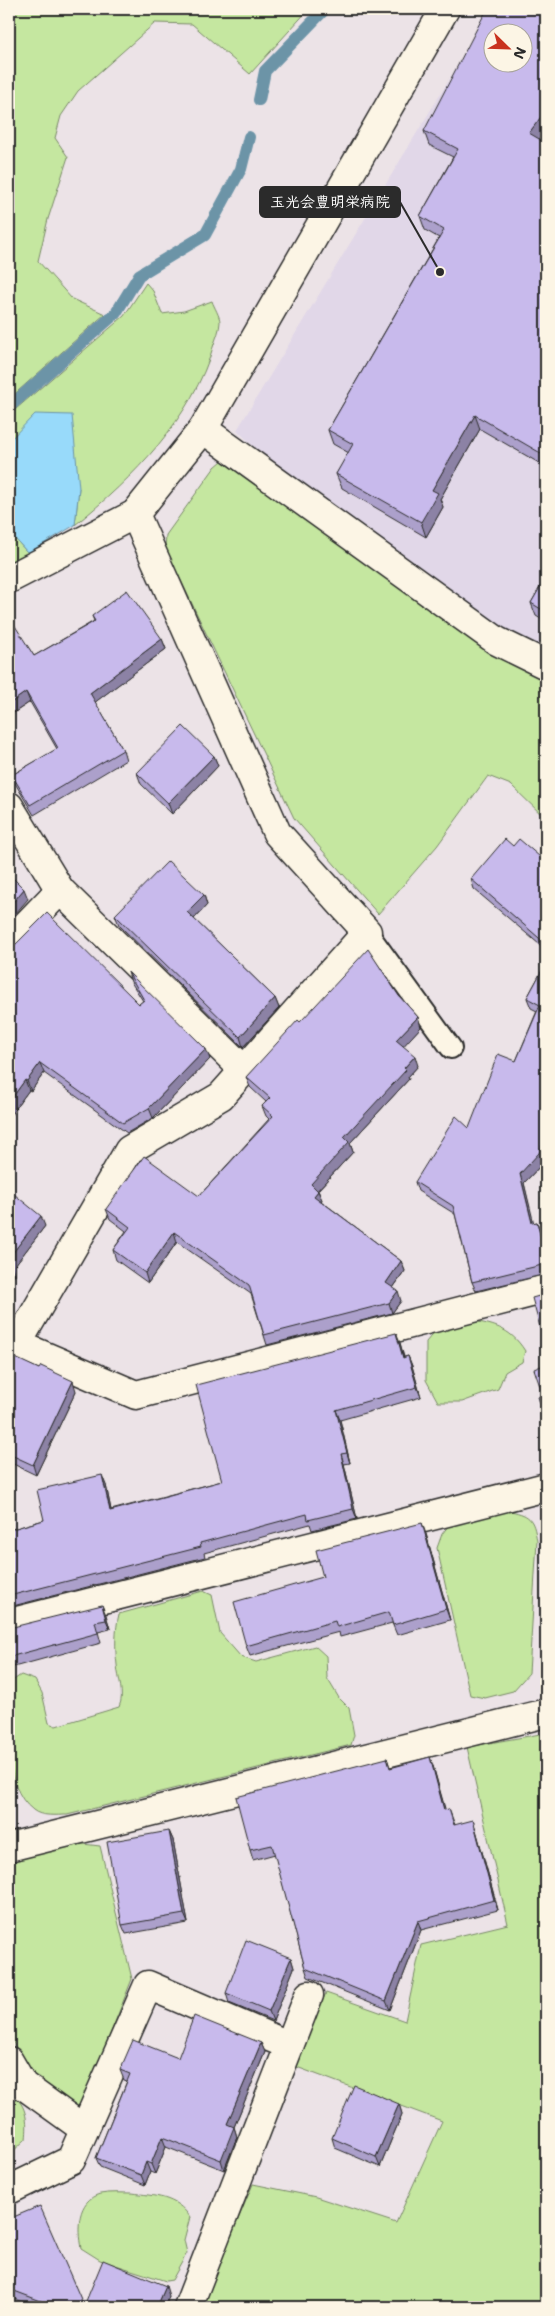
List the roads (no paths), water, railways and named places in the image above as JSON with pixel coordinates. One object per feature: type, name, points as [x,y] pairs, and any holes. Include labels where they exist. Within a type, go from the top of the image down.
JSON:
[{"type":"street","points":[[9,579],[135,514],[203,429],[445,9]]},
{"type":"street","points":[[203,429],[497,641],[546,665]]},
{"type":"street","points":[[135,514],[277,833],[367,932],[221,1096],[128,1150],[13,1342],[136,1395],[546,1289]]},
{"type":"street","points":[[9,806],[60,890],[244,1070]]},
{"type":"street","points":[[9,943],[60,890]]},
{"type":"street","points":[[9,1623],[546,1487]]},
{"type":"street","points":[[9,1847],[546,1713]]},
{"type":"street","points":[[9,2190],[71,2160],[148,1985],[288,2045]]},
{"type":"street","points":[[188,2307],[288,2045],[309,1995]]},
{"type":"street","points":[[9,2060],[23,2085],[84,2129]]},
{"type":"lane","points":[[367,932],[451,1048]]},
{"type":"water","points":[[35,414],[72,415],[79,488],[75,525],[28,553],[9,532],[9,441]]},
{"type":"waterway","points":[[259,100],[265,71],[325,9]]},
{"type":"waterway","points":[[9,407],[116,313],[139,275],[205,235],[241,169],[249,137]]},
{"type":"place","name":"玉光会豊明栄病院","points":[[440,272]]}]
